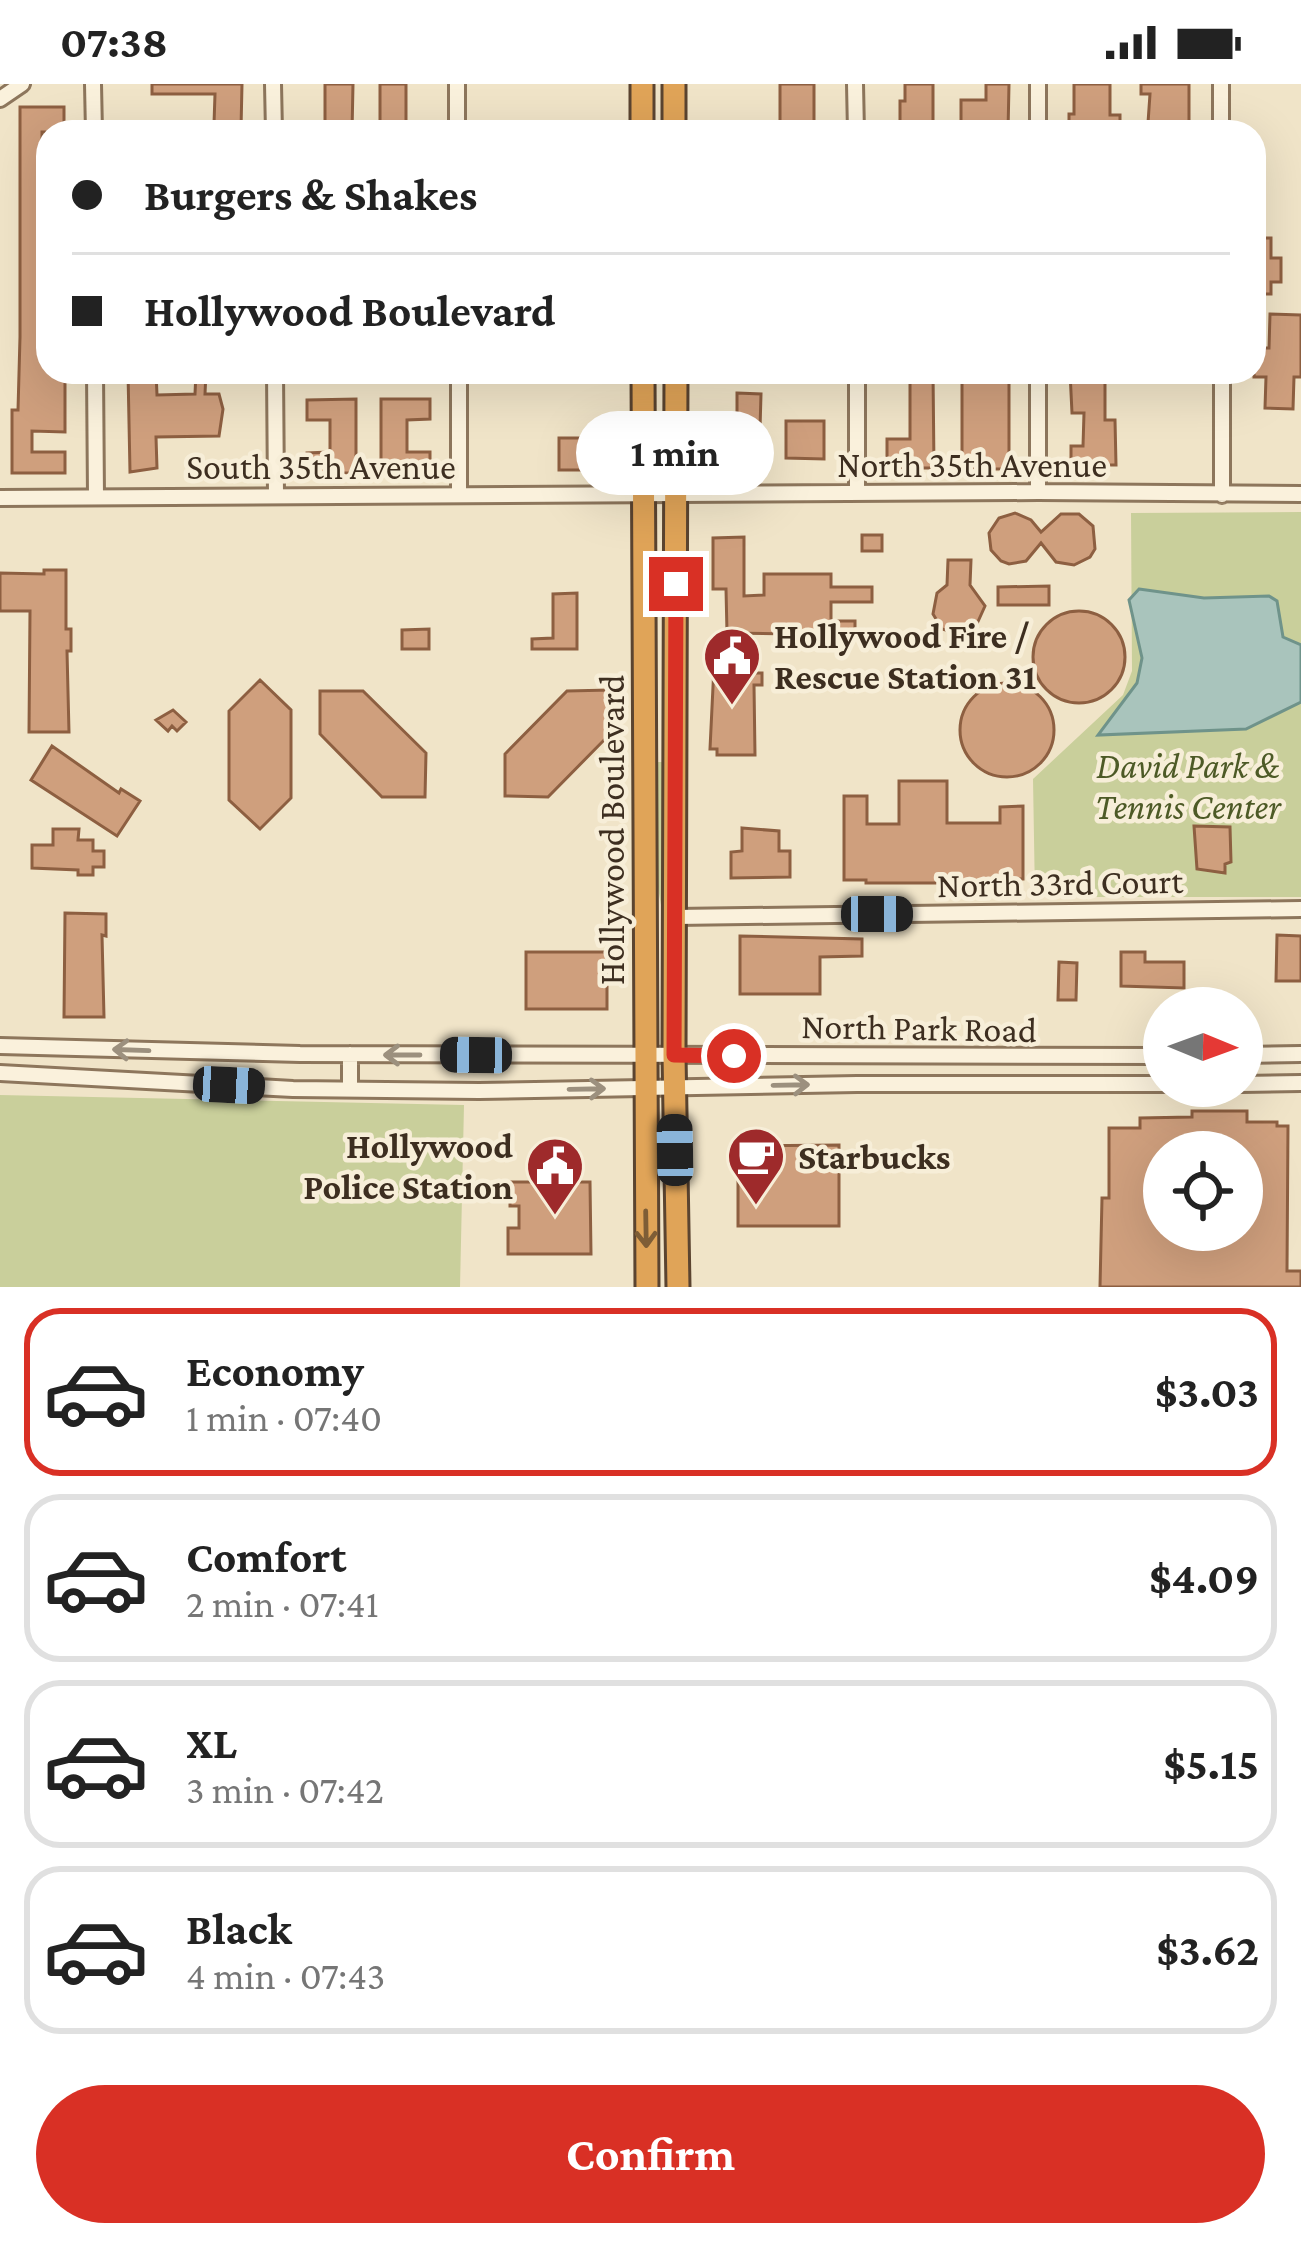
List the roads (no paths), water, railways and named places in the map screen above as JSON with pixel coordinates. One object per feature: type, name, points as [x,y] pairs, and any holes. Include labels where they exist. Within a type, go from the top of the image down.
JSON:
[{"type":"highway","points":[[642,84],[642,120]]},
{"type":"highway","points":[[674,84],[674,120]]},
{"type":"highway","name":"Hollywood Boulevard","points":[[643,384],[647,1287]]},
{"type":"highway","name":"Hollywood Boulevard","points":[[676,384],[678,1287]]},
{"type":"street","points":[[0,99],[22,84]]},
{"type":"street","points":[[93,84],[94,120]]},
{"type":"street","points":[[273,84],[274,120]]},
{"type":"street","points":[[457,84],[457,120]]},
{"type":"street","points":[[855,84],[856,120]]},
{"type":"street","points":[[1038,84],[1038,120]]},
{"type":"street","points":[[1221,84],[1221,120]]},
{"type":"street","points":[[95,384],[96,497]]},
{"type":"street","points":[[275,384],[276,495]]},
{"type":"street","points":[[459,384],[459,495]]},
{"type":"street","points":[[857,384],[857,493]]},
{"type":"street","points":[[1038,384],[1038,492]]},
{"type":"street","points":[[1222,384],[1222,495]]},
{"type":"street","name":"North 35th Avenue","points":[[643,495],[1301,494]]},
{"type":"street","name":"South 35th Avenue","points":[[0,498],[643,495]]},
{"type":"street","name":"North 33rd Court","points":[[676,917],[1301,909]]},
{"type":"street","name":"North Park Road","points":[[0,1046],[645,1057],[1143,1056]]},
{"type":"street","points":[[350,1054],[350,1090]]},
{"type":"street","points":[[1263,1054],[1301,1054]]},
{"type":"street","name":"North Park Road","points":[[0,1073],[350,1090],[1143,1084]]},
{"type":"street","points":[[1263,1084],[1301,1083]]},
{"type":"water","points":[[1139,589],[1204,598],[1269,596],[1277,601],[1283,637],[1301,645],[1301,702],[1246,729],[1098,735],[1137,683],[1142,658],[1129,600]]},
{"type":"place","name":"Hollywood Fire / Rescue Station 31","points":[[732,707]]},
{"type":"place","name":"Starbucks","points":[[756,1207]]},
{"type":"place","name":"Hollywood Police Station","points":[[555,1217]]},
{"type":"park label","name":"David Park & Tennis Center","points":[[1188,786]]}]
